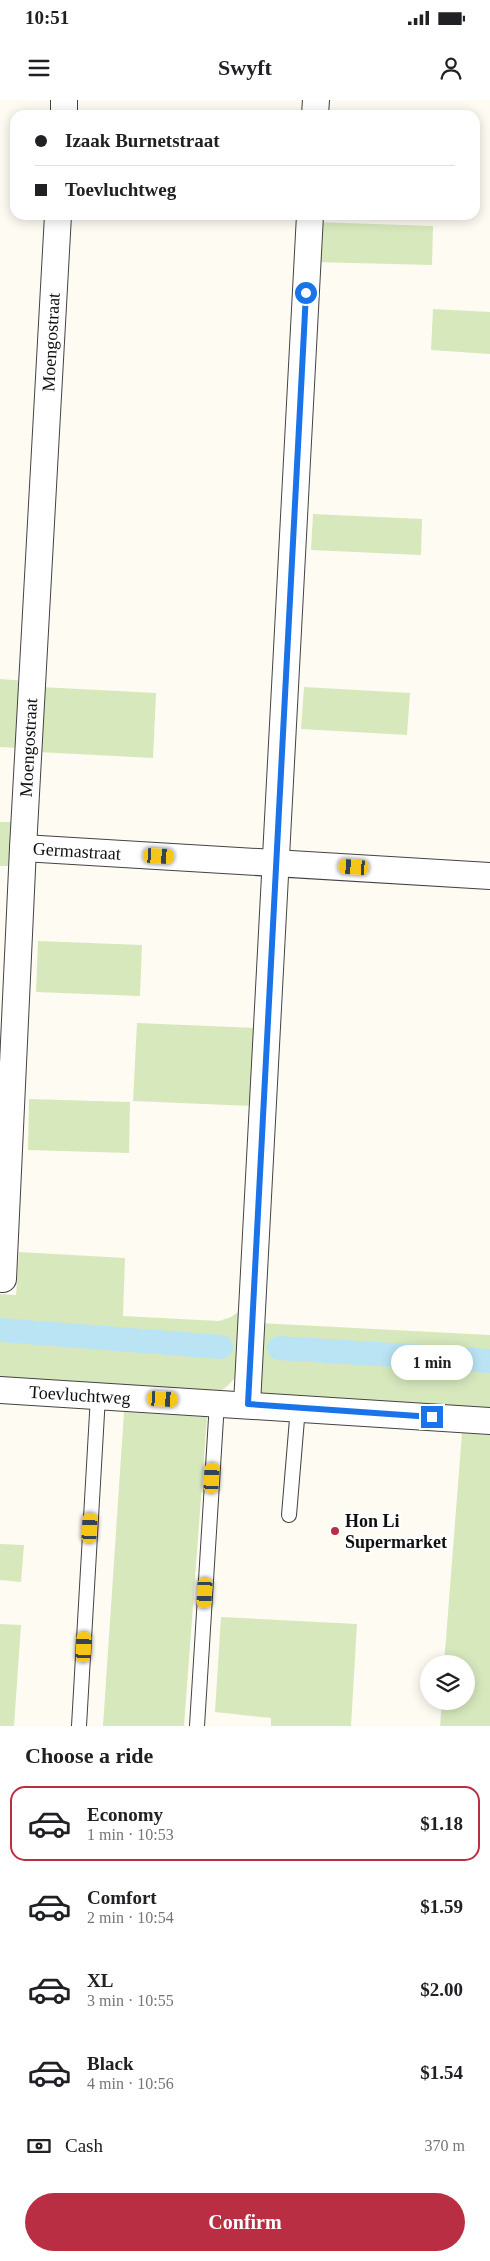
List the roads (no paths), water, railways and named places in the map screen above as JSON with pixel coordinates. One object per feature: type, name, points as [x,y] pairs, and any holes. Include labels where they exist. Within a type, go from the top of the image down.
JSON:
[{"type":"street","name":"Moengostraat","points":[[2,1279],[22,848],[58,220]]},
{"type":"street","points":[[248,1404],[310,220]]},
{"type":"street","name":"Germastraat","points":[[22,848],[490,876]]},
{"type":"street","name":"Toevluchtweg","points":[[0,1390],[298,1407],[490,1421]]},
{"type":"lane","points":[[79,1726],[98,1396]]},
{"type":"lane","points":[[197,1726],[217,1402]]},
{"type":"lane","points":[[290,1515],[298,1407]]},
{"type":"waterway","points":[[0,1330],[221,1347]]},
{"type":"waterway","points":[[279,1348],[490,1361]]},
{"type":"place","name":"Hon Li Supermarket","points":[[335,1531]]}]
